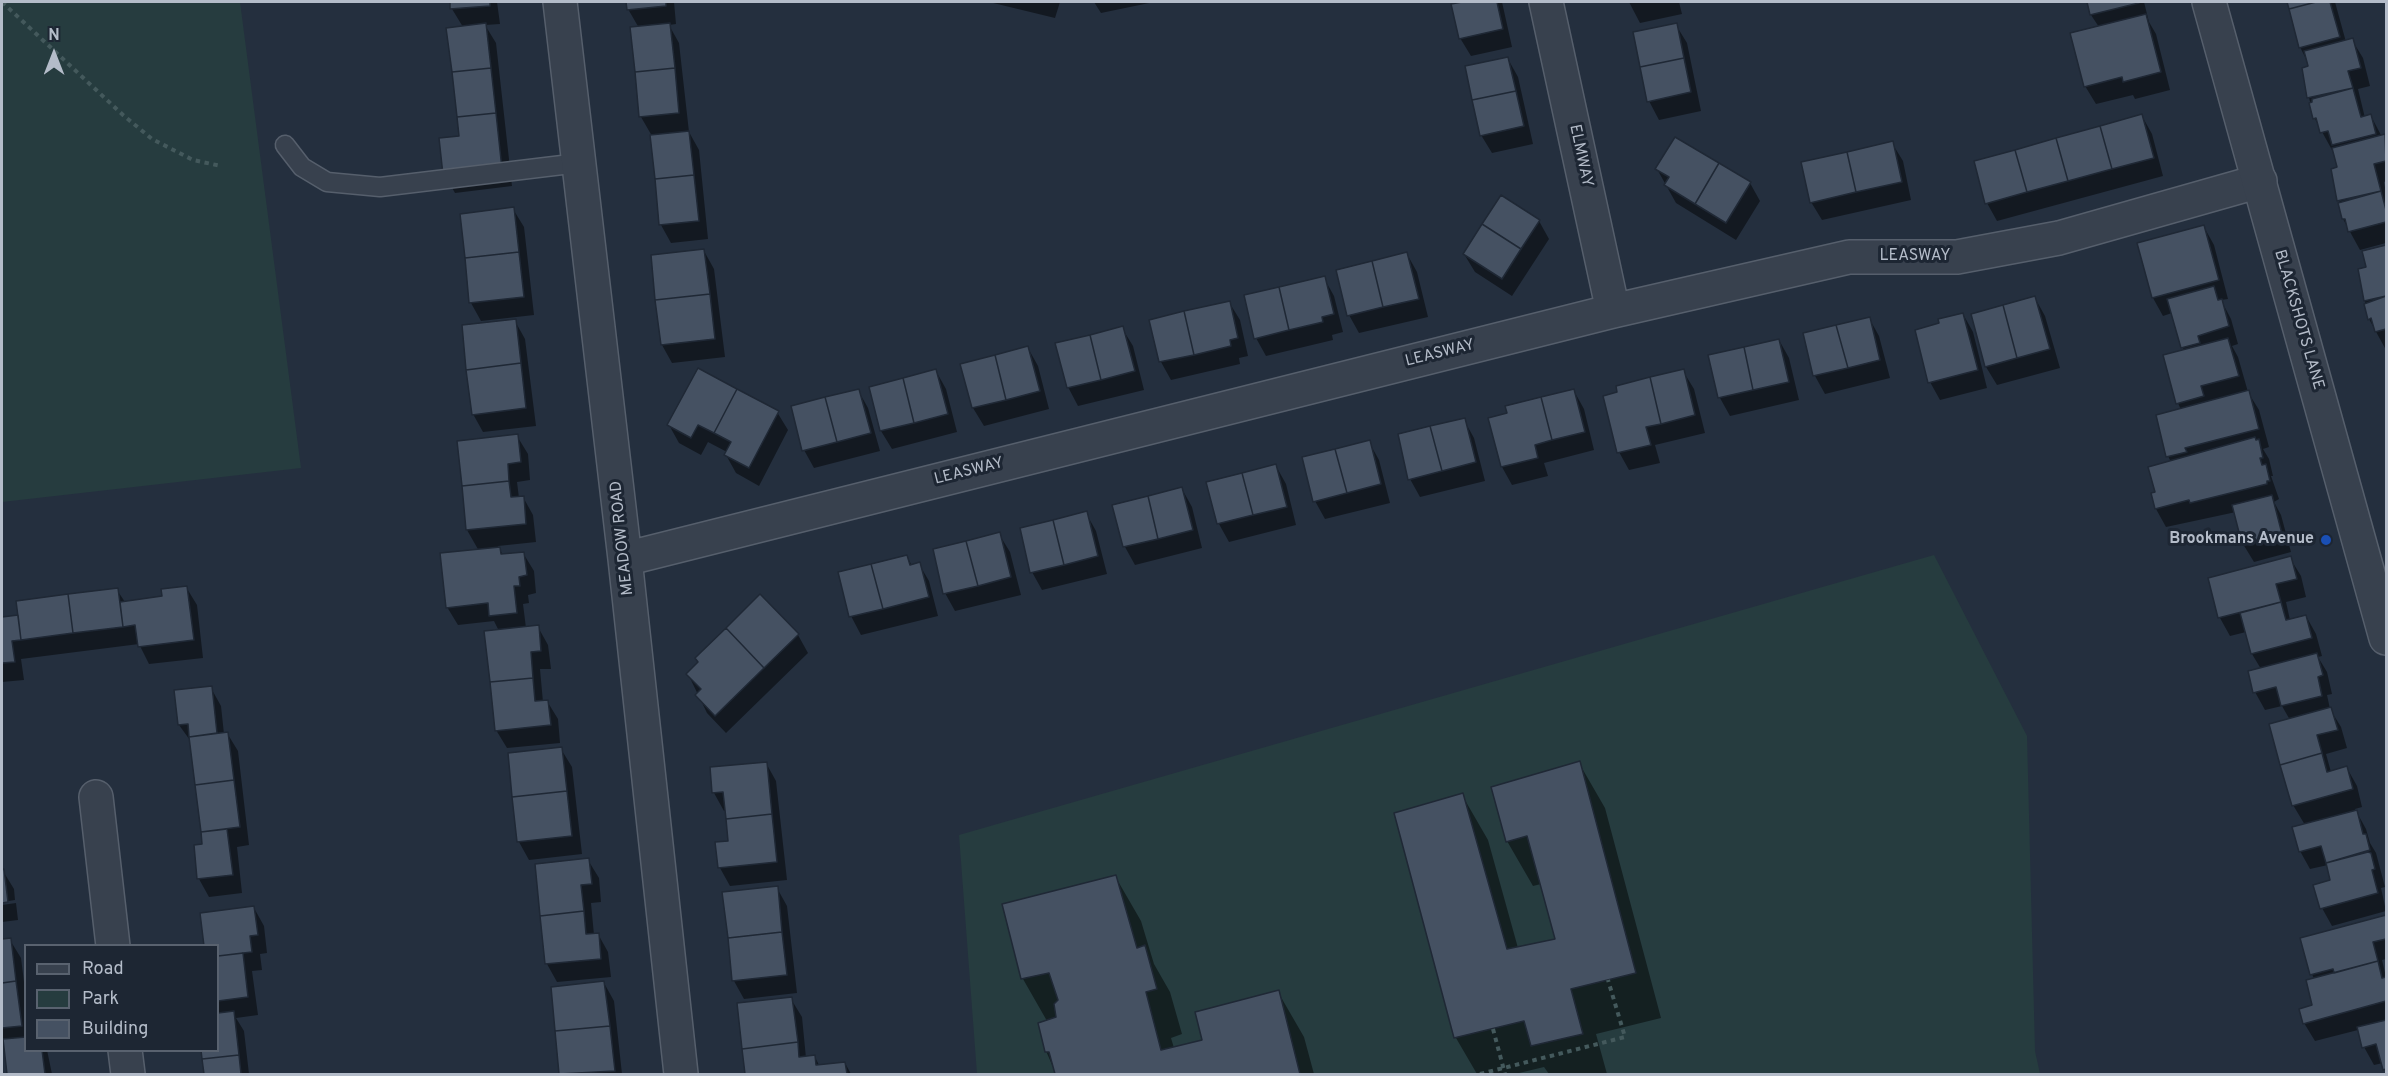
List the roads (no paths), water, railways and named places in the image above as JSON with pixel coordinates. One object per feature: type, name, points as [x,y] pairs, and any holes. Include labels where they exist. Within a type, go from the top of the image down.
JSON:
[{"type":"street","name":"MEADOW ROAD","points":[[561,2],[681,1074]]},
{"type":"street","name":"ELMWAY","points":[[1546,2],[1613,311]]},
{"type":"street","name":"BLACKSHOTS LANE","points":[[2209,2],[2386,638]]},
{"type":"street","name":"LEASWAY","points":[[625,559],[1613,311],[1849,257],[1957,257],[2059,238],[2260,181]]},
{"type":"street","points":[[96,797],[113,944]]},
{"type":"street","points":[[125,1052],[128,1074]]},
{"type":"lane","points":[[285,145],[302,167],[327,182],[380,187],[579,163]]},
{"type":"place","name":"Brookmans Avenue","points":[[2326,540]]}]
